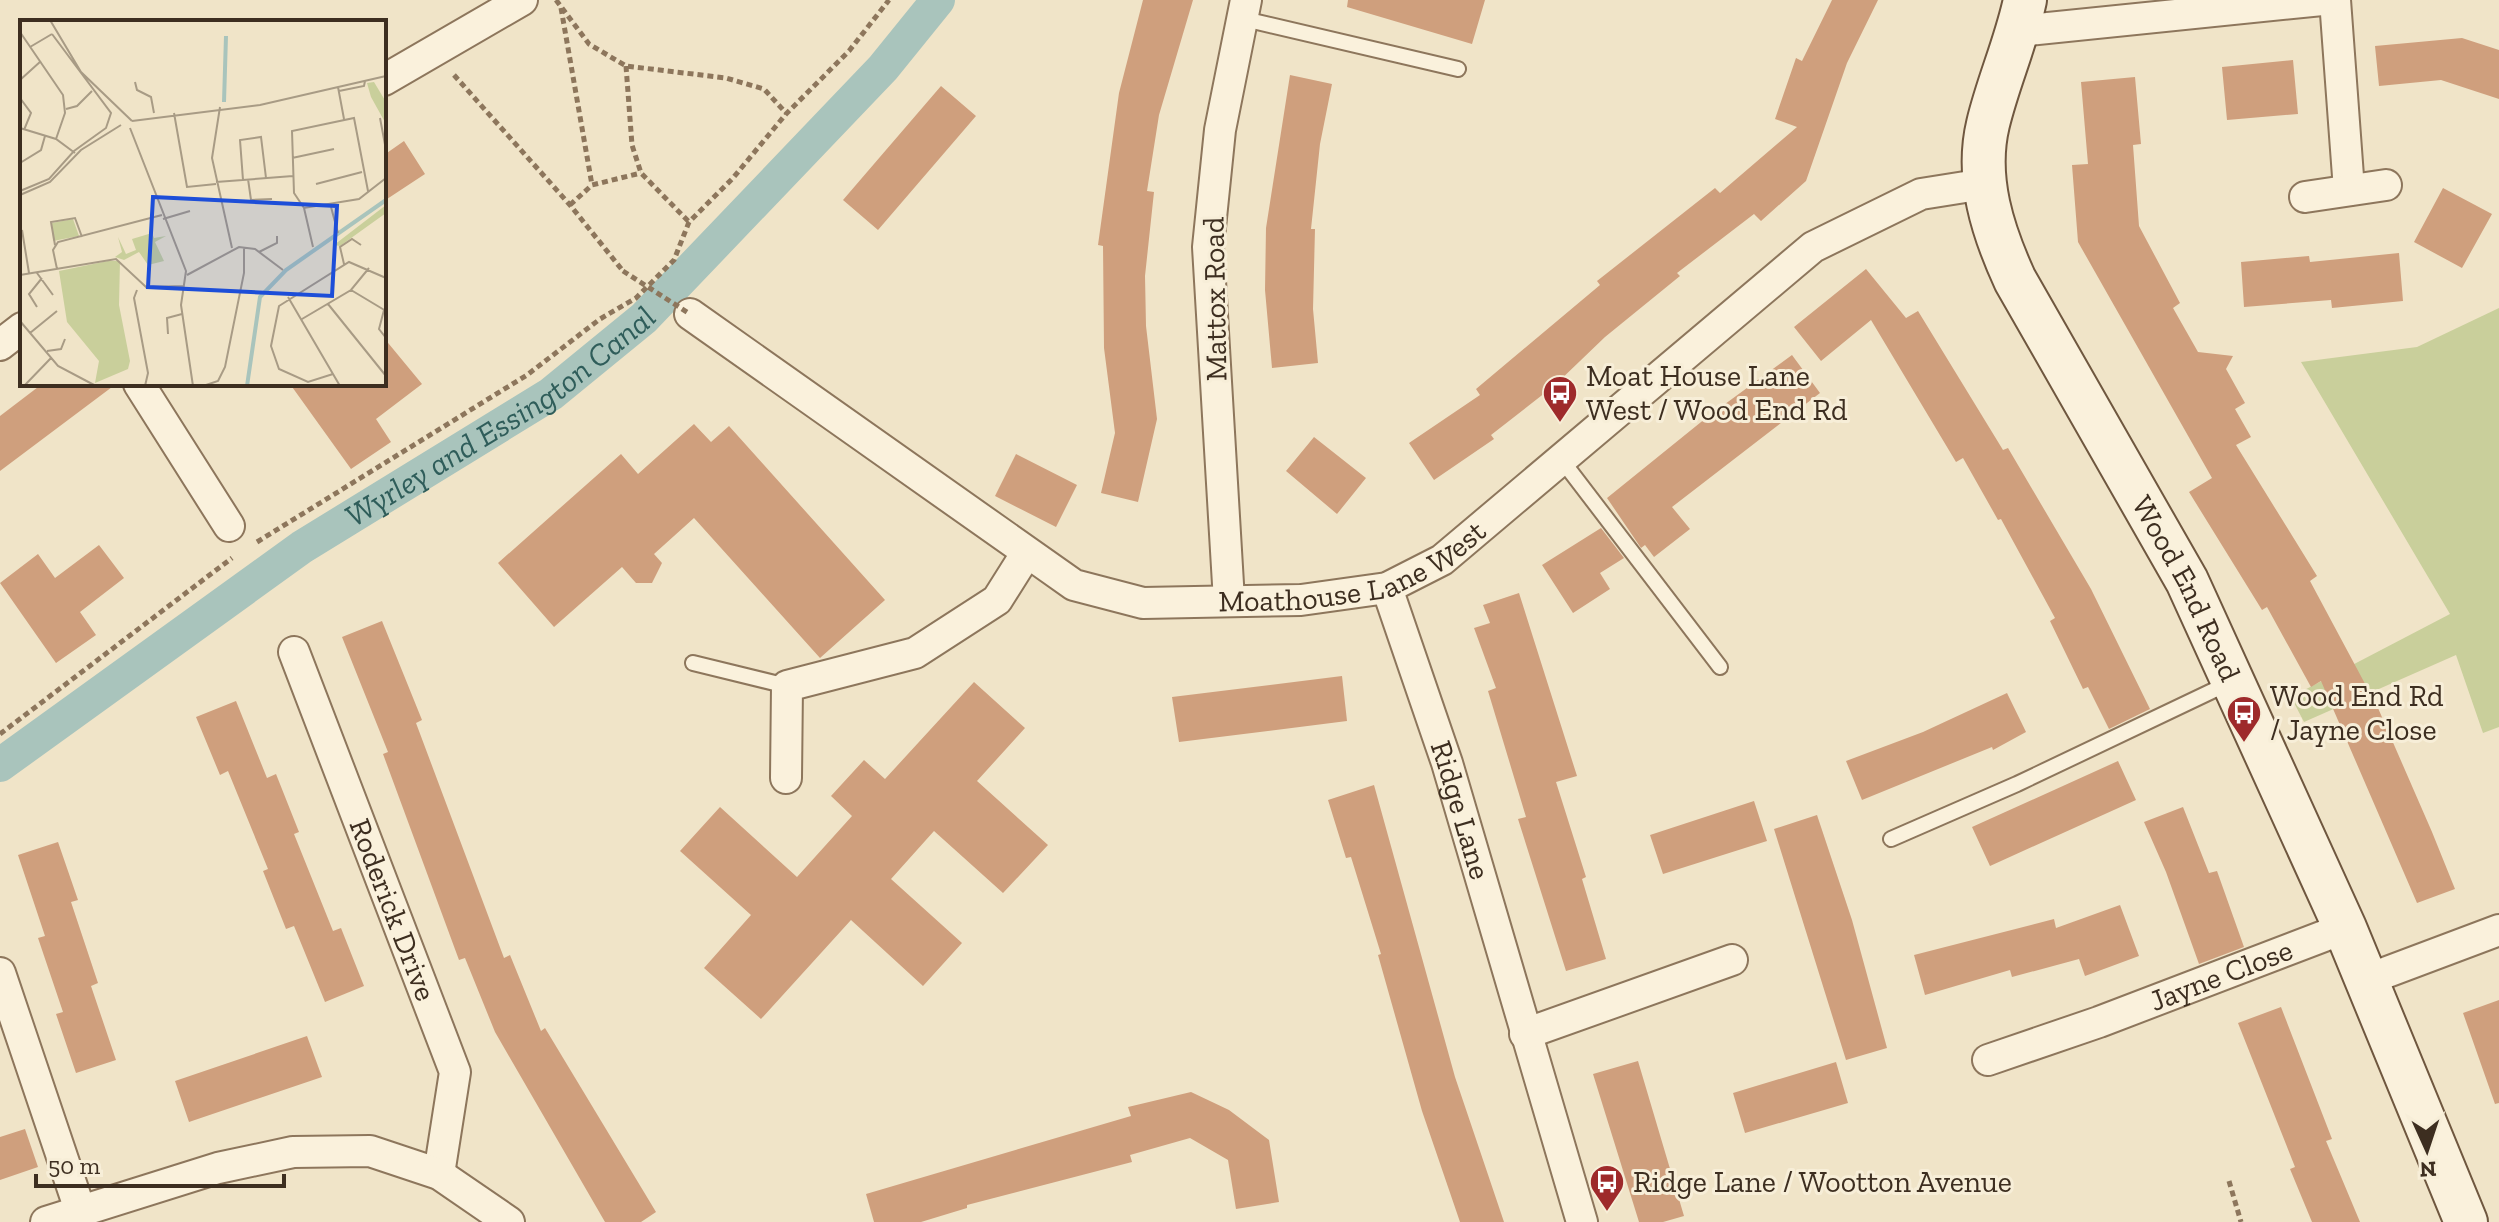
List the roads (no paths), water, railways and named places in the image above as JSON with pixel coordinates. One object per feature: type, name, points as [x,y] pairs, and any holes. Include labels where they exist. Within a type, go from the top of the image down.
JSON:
[{"type":"street","points":[[386,79],[522,0]]},
{"type":"street","points":[[2022,16],[2322,0]]},
{"type":"street","points":[[2335,0],[2349,190]]},
{"type":"street","name":"Mattox Road","points":[[1229,601],[1208,247],[1220,130],[1243,9]]},
{"type":"street","name":"Wood End Road","points":[[2022,16],[1987,127],[1984,184],[1998,243],[2015,280],[2187,581],[2345,928],[2466,1222]]},
{"type":"street","name":"Moathouse Lane West","points":[[690,314],[1074,585],[1143,603],[1301,600],[1387,588],[1442,560],[1813,247],[1921,194],[1984,184]]},
{"type":"street","points":[[2305,197],[2386,185]]},
{"type":"street","points":[[0,345],[20,330]]},
{"type":"street","points":[[140,386],[238,543]]},
{"type":"street","points":[[786,778],[787,686],[915,653],[997,600],[1026,554]]},
{"type":"street","name":"Ridge Lane","points":[[1387,588],[1447,763],[1582,1222]]},
{"type":"street","name":"Roderick Drive","points":[[294,652],[455,1072],[439,1174]]},
{"type":"street","name":"Jayne Close","points":[[1988,1060],[2099,1022],[2345,928]]},
{"type":"street","points":[[2366,980],[2499,930]]},
{"type":"street","points":[[1525,1034],[1732,960]]},
{"type":"street","points":[[0,973],[80,1210]]},
{"type":"street","points":[[46,1222],[218,1168],[293,1152],[370,1151],[439,1174],[509,1222]]},
{"type":"lane","points":[[1243,9],[1458,69]]},
{"type":"lane","points":[[1561,459],[1720,667]]},
{"type":"lane","points":[[693,663],[787,686]]},
{"type":"lane","points":[[1891,839],[2017,784],[2233,682]]},
{"type":"waterway","name":"Wyrley and Essington Canal","points":[[0,765],[302,547],[551,394],[644,318],[883,68],[938,0]]},
{"type":"place","name":"Moat House Lane West / Wood End Rd","points":[[1560,424]]},
{"type":"place","name":"Wood End Rd / Jayne Close","points":[[2244,744]]},
{"type":"place","name":"Ridge Lane / Wootton Avenue","points":[[1607,1213]]}]
